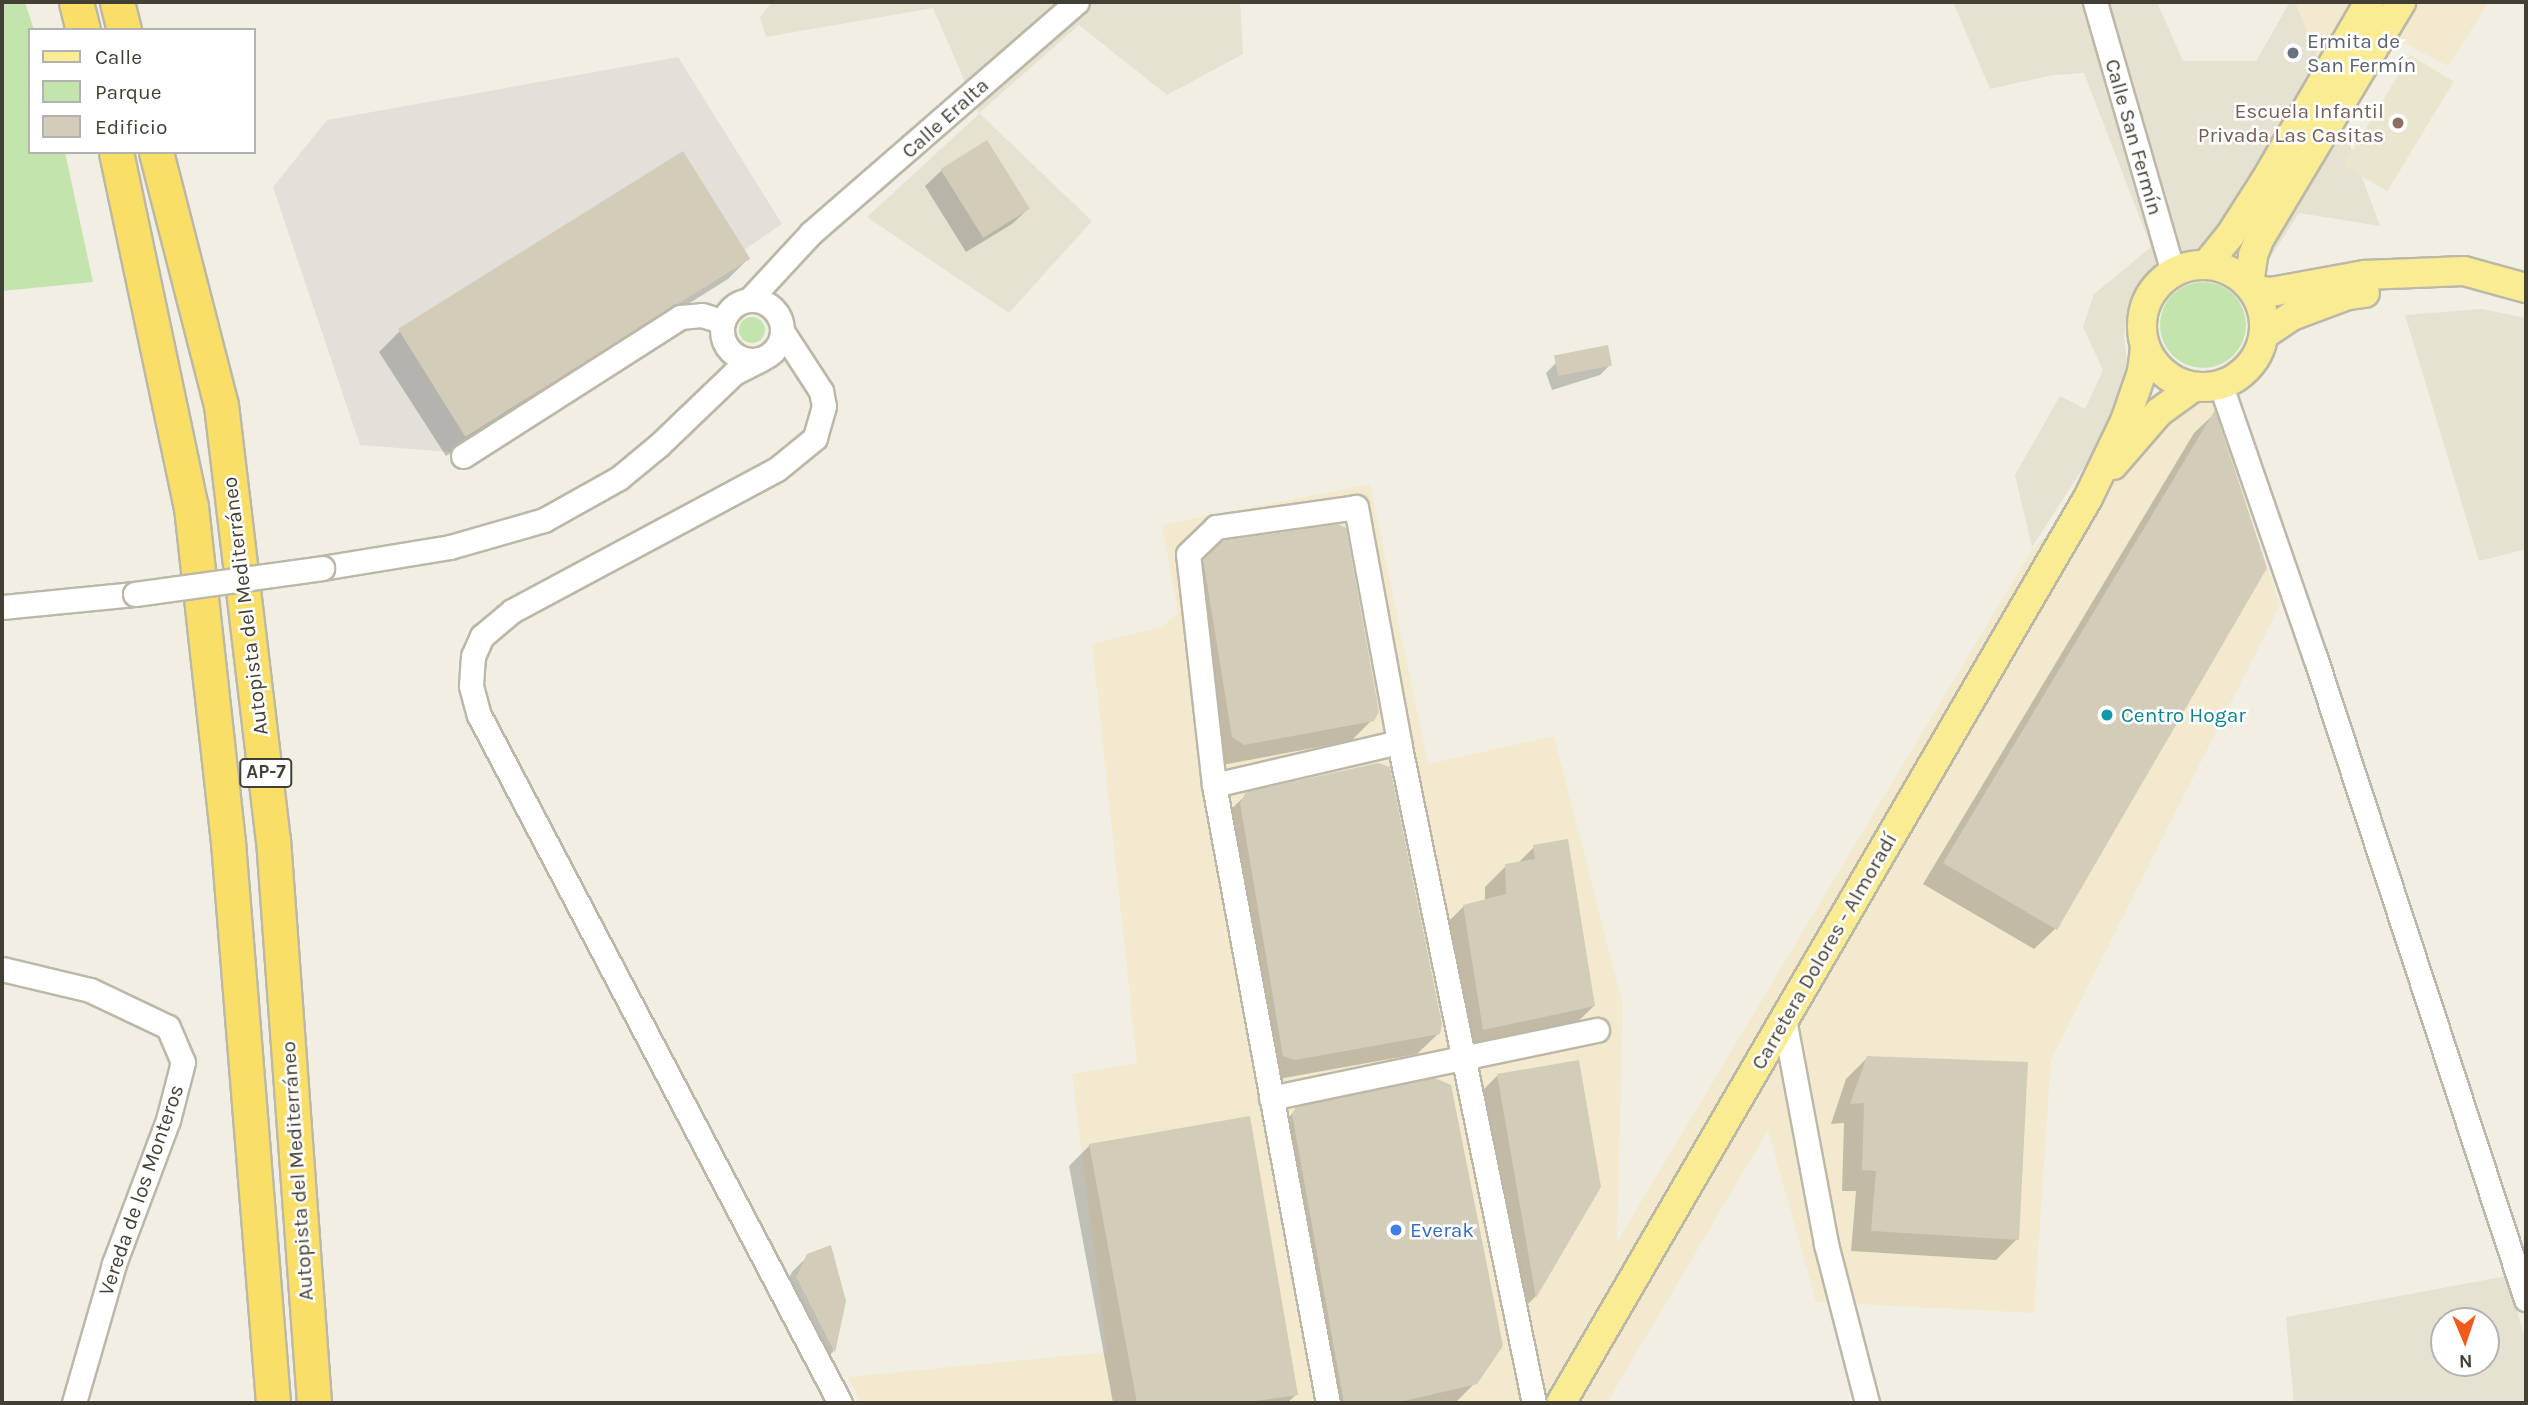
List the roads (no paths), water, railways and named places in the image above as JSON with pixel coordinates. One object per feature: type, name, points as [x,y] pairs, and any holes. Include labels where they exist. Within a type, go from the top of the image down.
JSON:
[{"type":"highway","points":[[76,2],[82,28]]},
{"type":"highway","points":[[117,2],[124,28]]},
{"type":"highway","name":"Autopista del Mediterráneo","points":[[116,154],[191,507],[227,829],[273,1403]]},
{"type":"highway","name":"Autopista del Mediterráneo","points":[[157,154],[221,405],[273,839],[314,1403]]},
{"type":"highway","points":[[257,1403],[265,1320]]},
{"type":"main road","points":[[2206,265],[2229,237],[2265,181],[2369,2]]},
{"type":"main road","points":[[2145,347],[2163,374],[2192,388],[2221,386],[2240,377],[2257,358],[2265,334],[2263,311],[2251,288],[2253,255],[2401,2]]},
{"type":"main road","points":[[2088,498],[2125,421],[2142,372],[2145,347],[2142,314],[2157,286],[2173,272],[2206,265],[2219,267],[2251,288],[2271,292],[2365,275],[2464,271],[2526,290]]},
{"type":"main road","points":[[2265,334],[2292,316],[2348,295],[2458,287],[2526,290]]},
{"type":"main road","points":[[2088,498],[2159,412],[2192,388]]},
{"type":"main road","name":"Carretera Dolores - Almoradí","points":[[1561,1403],[2088,498]]},
{"type":"street","name":"Calle Eralta","points":[[748,300],[811,233],[1077,2]]},
{"type":"street","name":"Calle San Fermín","points":[[2095,2],[2173,272]]},
{"type":"street","points":[[2,607],[135,594],[322,568],[450,547],[544,520],[619,478],[734,373],[778,346],[782,326],[781,289],[811,233]]},
{"type":"street","points":[[694,412],[720,361],[724,332],[732,307],[748,300],[765,303],[778,314],[782,326],[814,377],[824,406],[815,438],[799,454],[777,469],[512,611],[482,636],[473,656],[471,686],[479,715],[840,1403]]},
{"type":"street","points":[[463,457],[680,317],[702,315],[724,332],[729,349],[743,359],[764,357],[785,361],[814,377]]},
{"type":"street","points":[[2221,386],[2332,709],[2526,1299]]},
{"type":"street","points":[[1328,1403],[1214,785],[1188,554],[1216,527],[1356,507],[1399,742],[1466,1058],[1534,1403]]},
{"type":"street","points":[[1214,785],[1399,742]]},
{"type":"street","name":"Vereda de los Monteros","points":[[2,969],[90,990],[168,1027],[183,1062],[169,1120],[114,1264],[74,1403]]},
{"type":"street","points":[[1784,1019],[1826,1244],[1867,1403]]},
{"type":"street","points":[[1272,1098],[1597,1030]]},
{"type":"place","name":"Ermita de San Fermín","points":[[2293,53]]},
{"type":"place","name":"Escuela Infantil Privada Las Casitas","points":[[2398,123]]},
{"type":"place","name":"Centro Hogar","points":[[2107,715]]},
{"type":"place","name":"Everak","points":[[1396,1230]]}]
